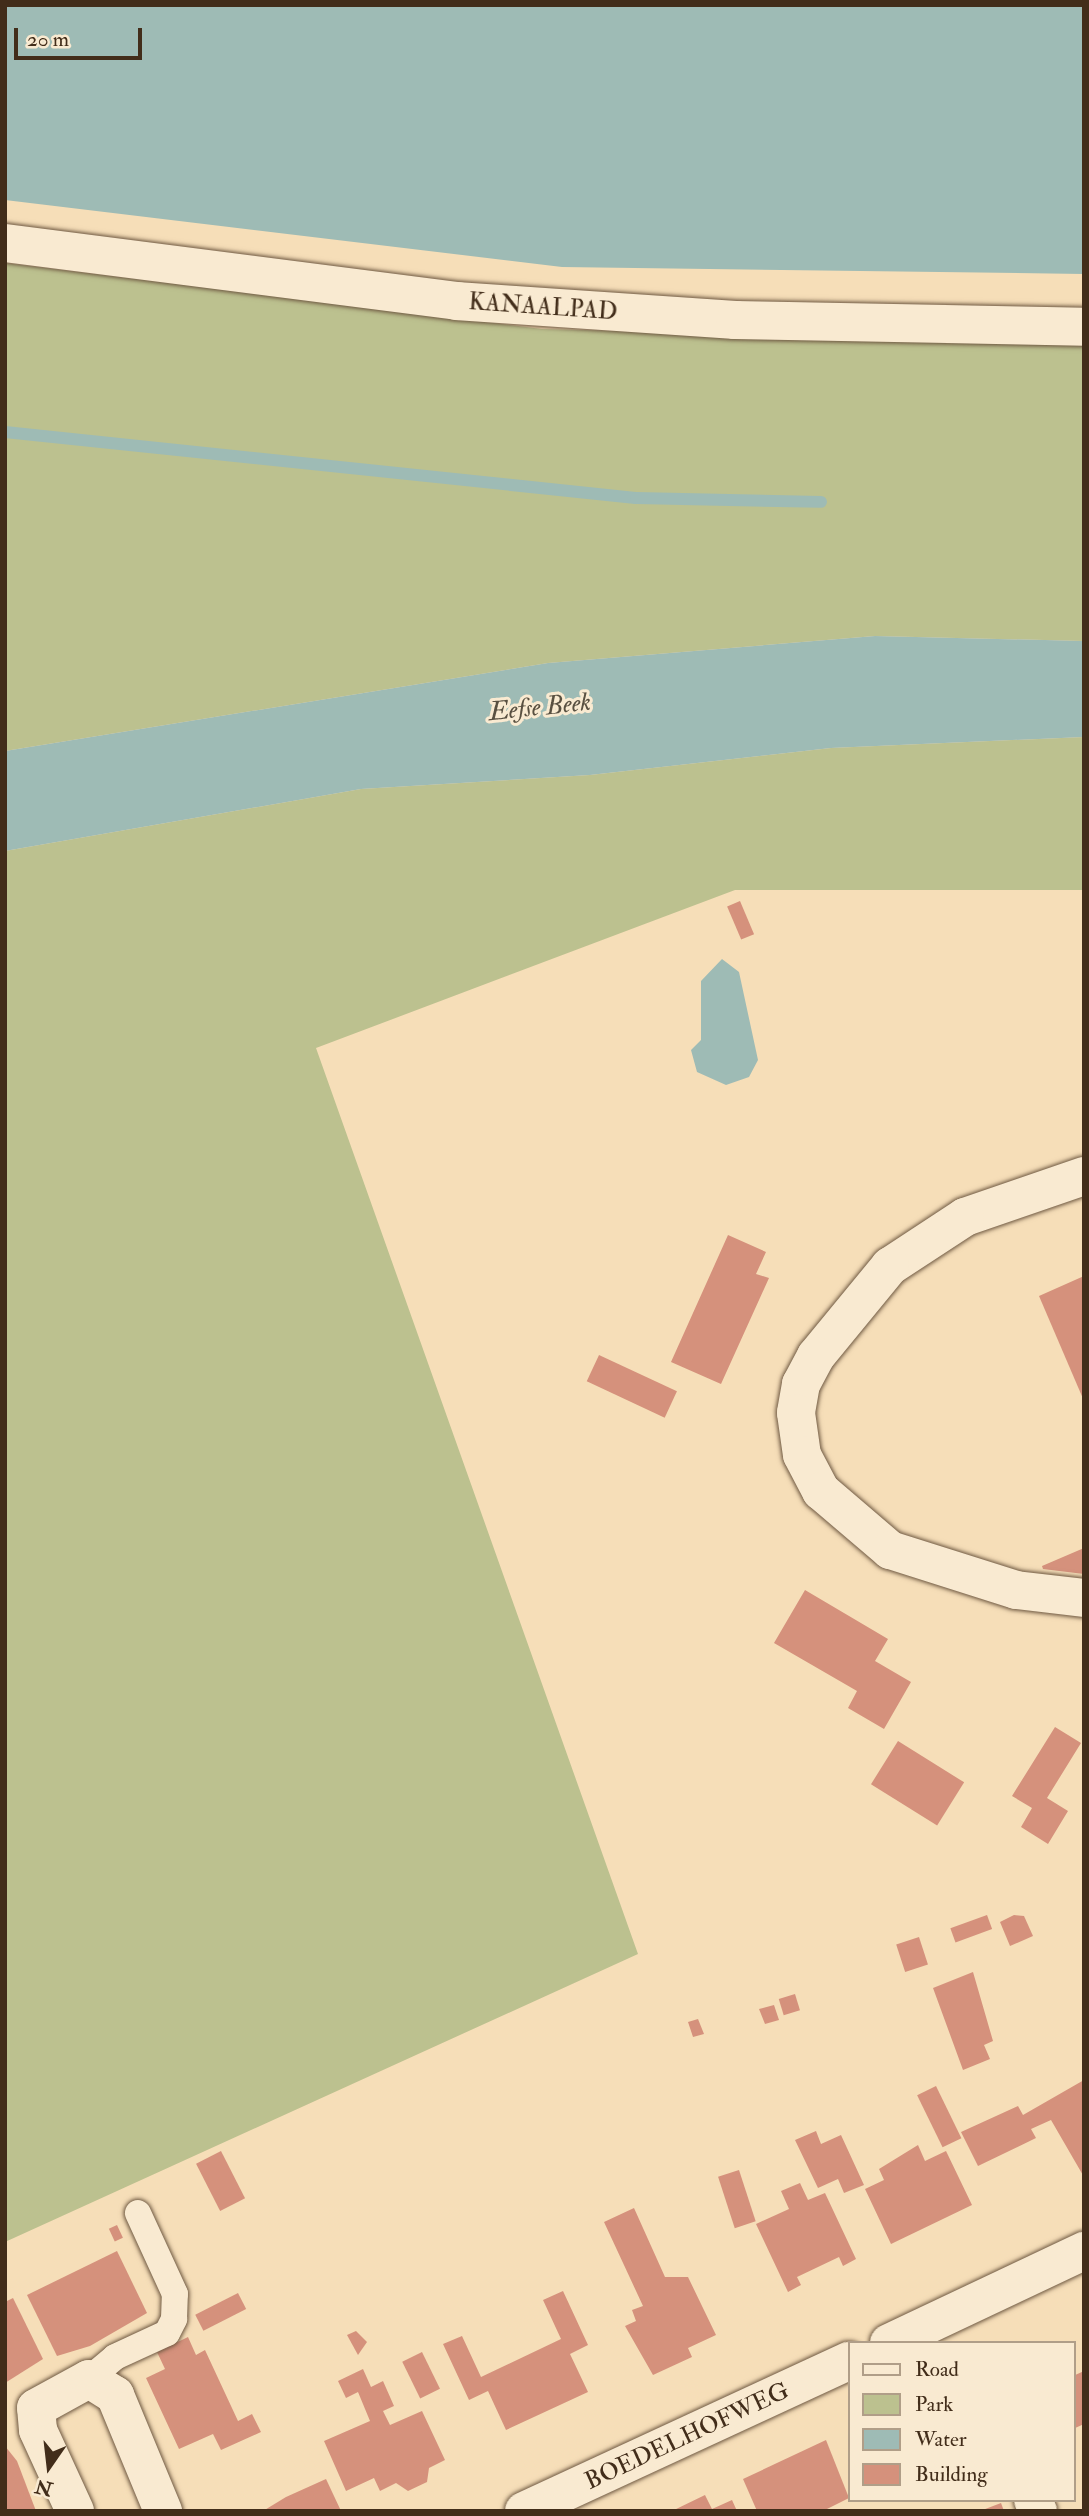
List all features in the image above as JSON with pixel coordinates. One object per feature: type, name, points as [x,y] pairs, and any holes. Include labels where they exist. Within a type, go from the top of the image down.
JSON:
[{"type":"street","name":"KANAALPAD","points":[[5,243],[456,301],[735,320],[1084,327]]},
{"type":"street","points":[[1084,1176],[965,1217],[890,1266],[816,1356],[801,1384],[796,1413],[802,1455],[821,1491],[890,1550],[1016,1590],[1084,1598]]},
{"type":"street","points":[[898,2341],[950,2330],[1084,2251]]},
{"type":"street","name":"BOEDELHOFWEG","points":[[524,2511],[848,2361]]},
{"type":"street","points":[[75,2511],[38,2430],[36,2408],[89,2379],[115,2395],[163,2511]]},
{"type":"lane","points":[[89,2379],[115,2357],[167,2333],[174,2319],[174,2294],[138,2213]]},
{"type":"green space","points":[[5,263],[542,329],[1084,342],[1084,641],[875,636],[548,663],[5,751]]},
{"type":"green space","points":[[1084,737],[1084,890],[735,890],[316,1048],[638,1954],[5,2242],[5,851],[361,789],[590,775],[831,748]]},
{"type":"water","points":[[5,5],[1084,5],[1084,274],[562,267],[5,200]]},
{"type":"water","name":"Eefse Beek","points":[[875,636],[1084,641],[1084,737],[831,748],[590,775],[361,789],[5,851],[5,751],[548,663]]},
{"type":"water","points":[[722,959],[739,972],[758,1060],[749,1077],[726,1085],[697,1072],[691,1050],[701,1040],[701,981]]},
{"type":"building","points":[[740,901],[754,934],[741,940],[727,906]]},
{"type":"building","points":[[728,1235],[766,1252],[756,1274],[769,1278],[721,1384],[671,1362]]},
{"type":"building","points":[[1084,1276],[1084,1401],[1039,1296]]},
{"type":"building","points":[[599,1355],[677,1391],[665,1418],[587,1381]]},
{"type":"building","points":[[1084,1548],[1084,1574],[1043,1569],[1042,1566]]},
{"type":"building","points":[[805,1590],[888,1639],[875,1661],[911,1682],[884,1729],[848,1708],[857,1691],[774,1643]]},
{"type":"building","points":[[1055,1727],[1081,1743],[1047,1798],[1068,1811],[1048,1844],[1021,1827],[1032,1808],[1012,1796]]},
{"type":"building","points":[[898,1741],[964,1782],[937,1826],[871,1784]]},
{"type":"building","points":[[987,1915],[992,1929],[955,1942],[950,1928]]},
{"type":"building","points":[[1014,1915],[1024,1916],[1033,1936],[1010,1946],[1000,1922]]},
{"type":"building","points":[[919,1937],[928,1965],[905,1972],[896,1944]]},
{"type":"building","points":[[973,1972],[993,2041],[984,2045],[990,2059],[963,2070],[933,1988]]},
{"type":"building","points":[[795,1994],[800,2010],[784,2015],[779,1999]]},
{"type":"building","points":[[774,2005],[779,2020],[765,2024],[759,2009]]},
{"type":"building","points":[[698,2019],[704,2034],[693,2037],[688,2022]]},
{"type":"building","points":[[1084,2080],[1084,2177],[1051,2120],[1031,2129],[1036,2138],[978,2166],[961,2132],[1018,2106],[1023,2115]]},
{"type":"building","points":[[936,2086],[961,2138],[943,2147],[917,2095]]},
{"type":"building","points":[[816,2131],[821,2144],[841,2135],[864,2185],[844,2193],[838,2179],[818,2188],[795,2140]]},
{"type":"building","points":[[918,2145],[925,2161],[946,2151],[972,2205],[891,2244],[865,2189],[884,2180],[879,2169]]},
{"type":"building","points":[[221,2151],[245,2198],[220,2211],[196,2164]]},
{"type":"building","points":[[739,2170],[756,2221],[735,2228],[718,2177]]},
{"type":"building","points":[[800,2183],[808,2200],[825,2193],[856,2259],[843,2266],[839,2257],[797,2277],[801,2285],[788,2292],[756,2224],[789,2209],[781,2191]]},
{"type":"building","points":[[634,2208],[665,2277],[688,2277],[716,2335],[688,2348],[692,2357],[653,2375],[625,2326],[636,2321],[632,2310],[643,2306],[604,2222]]},
{"type":"building","points":[[117,2225],[123,2238],[115,2241],[109,2229]]},
{"type":"building","points":[[117,2251],[147,2313],[90,2346],[57,2356],[27,2295]]},
{"type":"building","points":[[563,2291],[588,2345],[570,2354],[588,2392],[506,2430],[488,2391],[469,2400],[443,2344],[462,2336],[481,2377],[561,2339],[543,2300]]},
{"type":"building","points":[[238,2293],[246,2309],[203,2331],[195,2315]]},
{"type":"building","points":[[13,2298],[43,2359],[5,2383],[5,2302]]},
{"type":"building","points":[[356,2331],[367,2342],[358,2355],[347,2335]]},
{"type":"building","points":[[188,2337],[196,2355],[205,2350],[238,2421],[252,2414],[261,2432],[221,2450],[213,2434],[179,2449],[146,2378],[165,2369],[157,2352]]},
{"type":"building","points":[[422,2352],[440,2389],[420,2398],[402,2362]]},
{"type":"building","points":[[363,2369],[371,2387],[383,2381],[394,2406],[383,2411],[390,2425],[422,2411],[445,2460],[429,2468],[427,2482],[408,2491],[396,2483],[380,2491],[374,2478],[346,2491],[324,2441],[370,2421],[358,2392],[346,2398],[338,2381]]},
{"type":"building","points":[[1084,2371],[1084,2424],[1075,2428],[1075,2375]]},
{"type":"building","points":[[826,2440],[848,2498],[823,2511],[757,2511],[743,2479]]},
{"type":"building","points":[[5,2446],[17,2461],[36,2511],[5,2511]]},
{"type":"building","points":[[326,2479],[341,2511],[263,2511],[286,2497]]},
{"type":"building","points":[[705,2495],[712,2509],[732,2500],[737,2511],[672,2511]]},
{"type":"building","points":[[1001,2503],[1004,2511],[980,2511]]},
{"type":"waterway","points":[[5,432],[636,498],[821,502]]}]
